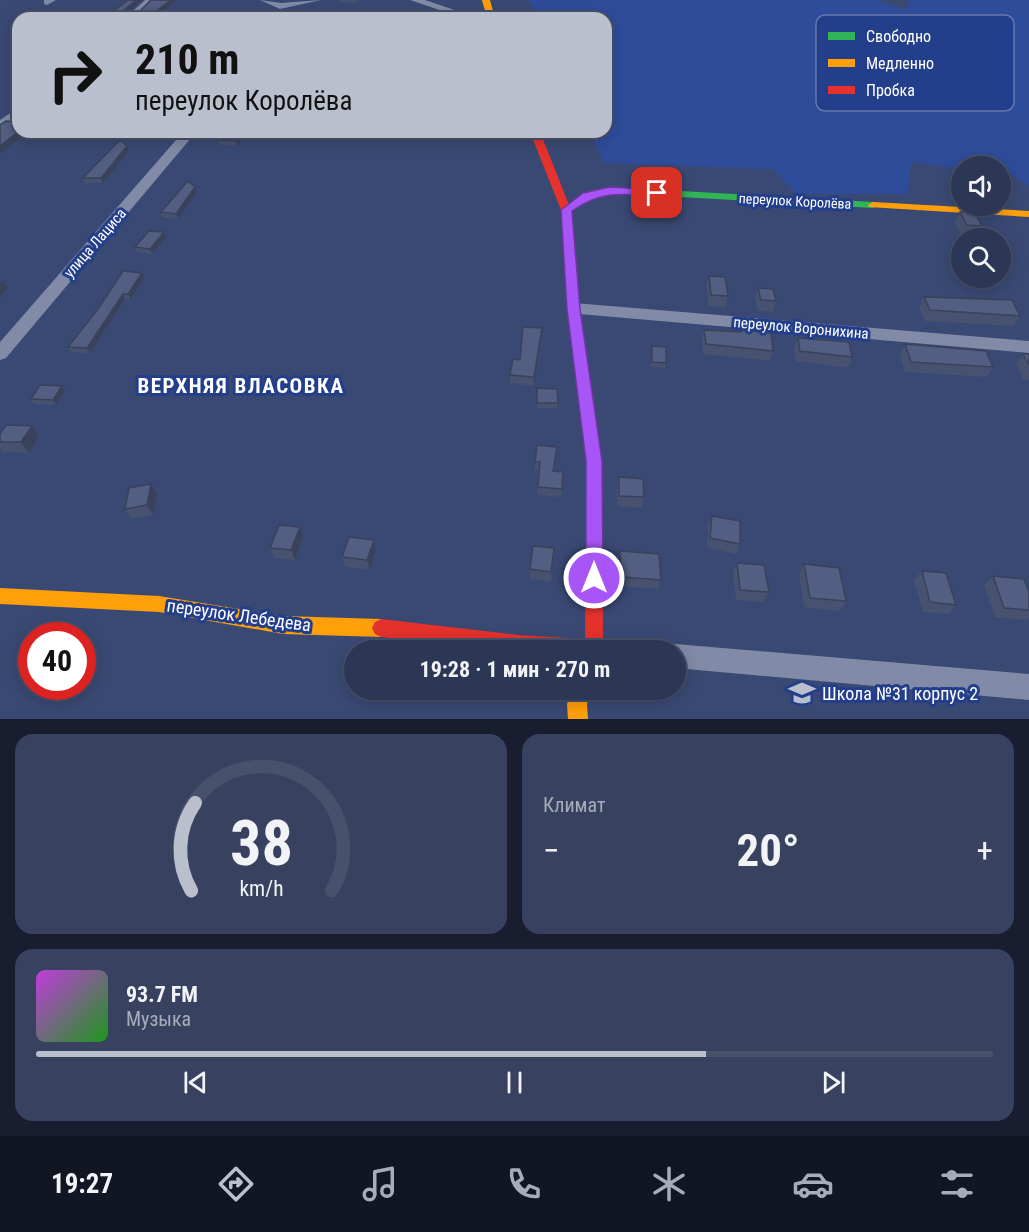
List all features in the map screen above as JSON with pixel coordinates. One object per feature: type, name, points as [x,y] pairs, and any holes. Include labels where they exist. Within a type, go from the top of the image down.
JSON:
[{"type":"street","points":[[137,12],[151,0]]},
{"type":"street","points":[[265,0],[280,6],[316,0]]},
{"type":"street","points":[[415,0],[454,12]]},
{"type":"street","points":[[276,12],[280,6]]},
{"type":"street","points":[[0,126],[12,117]]},
{"type":"street","name":"улица Лациса","points":[[0,354],[185,138]]},
{"type":"street","points":[[537,138],[566,210],[574,309],[594,461],[595,640]]},
{"type":"street","name":"переулок Королёва","points":[[566,210],[587,196],[610,190],[1029,214]]},
{"type":"street","name":"переулок Воронихина","points":[[574,309],[1029,347]]},
{"type":"street","name":"переулок Лебедева","points":[[0,596],[159,604],[283,625],[401,629],[487,640]]},
{"type":"street","points":[[686,657],[1029,687]]},
{"type":"street","points":[[578,719],[579,700]]},
{"type":"shaded area","points":[[529,0],[875,0],[906,10],[909,0],[1029,0],[1029,185],[1011,176],[1011,156],[951,156],[951,168],[911,162],[908,194],[796,194],[773,169],[604,163],[593,138],[612,138],[612,12],[535,12]]},
{"type":"building","points":[[128,0],[136,0],[122,12],[113,12]]},
{"type":"building","points":[[151,0],[171,0],[155,12],[139,12]]},
{"type":"building","points":[[6,121],[12,122],[12,137],[0,146],[0,125]]},
{"type":"building","points":[[220,138],[238,138],[236,141],[218,140]]},
{"type":"building","points":[[120,140],[127,146],[101,178],[83,178]]},
{"type":"building","points":[[188,181],[195,187],[176,214],[161,212]]},
{"type":"building","points":[[962,216],[977,216],[982,226],[967,225]]},
{"type":"building","points":[[149,231],[164,232],[150,249],[135,247]]},
{"type":"building","points":[[123,271],[142,273],[128,294],[123,294],[87,348],[68,347],[98,309]]},
{"type":"building","points":[[709,276],[725,277],[728,296],[711,295]]},
{"type":"building","points":[[758,288],[773,289],[776,301],[761,300]]},
{"type":"building","points":[[924,297],[1012,300],[1020,316],[930,310]]},
{"type":"building","points":[[523,327],[542,328],[534,377],[510,375],[513,359],[520,360]]},
{"type":"building","points":[[704,330],[771,333],[773,351],[706,344]]},
{"type":"building","points":[[798,338],[849,342],[852,357],[800,351]]},
{"type":"building","points":[[905,344],[986,351],[993,367],[911,362]]},
{"type":"building","points":[[652,346],[666,347],[666,363],[652,362]]},
{"type":"building","points":[[1023,354],[1029,354],[1029,365]]},
{"type":"building","points":[[40,385],[62,386],[53,400],[31,399]]},
{"type":"building","points":[[537,388],[557,389],[558,403],[537,403]]},
{"type":"building","points":[[6,425],[32,426],[21,442],[0,442],[0,434]]},
{"type":"building","points":[[537,445],[557,447],[553,471],[563,472],[562,489],[538,487],[540,462],[535,462]]},
{"type":"building","points":[[619,477],[643,479],[644,497],[619,496]]},
{"type":"building","points":[[151,484],[147,505],[125,509],[129,488]]},
{"type":"building","points":[[712,516],[740,521],[740,544],[710,538]]},
{"type":"building","points":[[279,525],[300,527],[291,550],[270,548]]},
{"type":"building","points":[[349,537],[374,540],[367,560],[342,557]]},
{"type":"building","points":[[533,546],[554,548],[551,572],[530,569]]},
{"type":"building","points":[[620,551],[659,554],[661,580],[621,577]]},
{"type":"building","points":[[737,563],[764,565],[769,592],[740,590]]},
{"type":"building","points":[[804,564],[839,568],[846,601],[810,598]]},
{"type":"building","points":[[922,571],[946,573],[956,605],[930,602]]},
{"type":"building","points":[[993,576],[1024,579],[1029,592],[1029,610],[1004,608]]},
{"type":"traffic: fast","points":[[566,210],[587,196],[610,190],[873,205]]},
{"type":"traffic: slow","points":[[486,0],[489,12]]},
{"type":"traffic: slow","points":[[873,205],[1029,214]]},
{"type":"traffic: slow","points":[[0,596],[159,604],[283,625],[381,628]]},
{"type":"traffic: slow","points":[[578,700],[578,719]]},
{"type":"traffic: jam","points":[[537,138],[566,210],[574,309],[594,461],[594,640]]},
{"type":"traffic: jam","points":[[381,628],[484,640]]},
{"type":"place","name":"Школа №31 корпус 2","points":[[802,693]]},
{"type":"district","name":"ВЕРХНЯЯ ВЛАСОВКА","points":[[241,386]]},
{"type":"route","points":[[594,578],[594,461],[574,309],[566,210],[587,196],[610,190],[657,193]]}]
